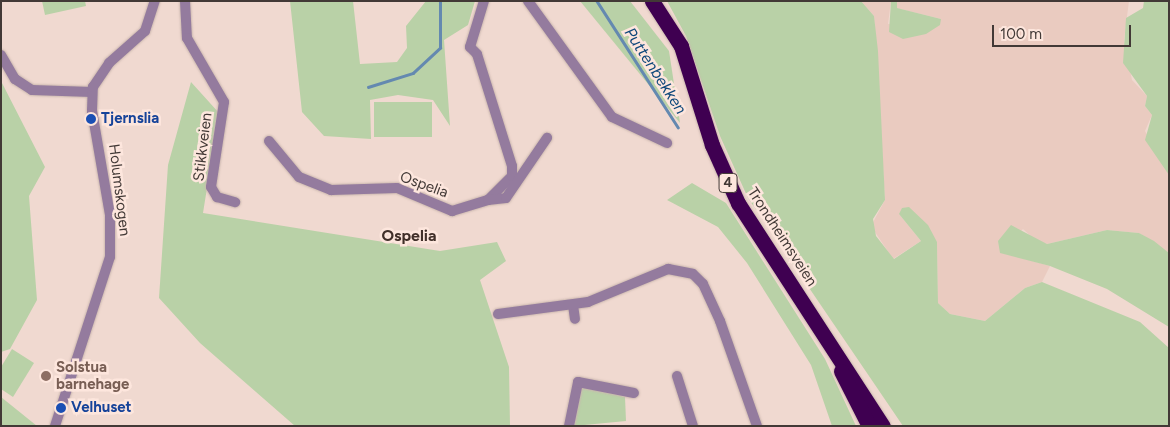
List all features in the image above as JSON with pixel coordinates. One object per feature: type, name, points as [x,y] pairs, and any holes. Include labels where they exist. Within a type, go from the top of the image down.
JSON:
[{"type":"highway","name":"Trondheimsveien","points":[[652,1],[681,46],[732,191],[882,426]]},
{"type":"highway","name":"Trondheimsveien","points":[[833,351],[869,426]]},
{"type":"street","points":[[1,55],[15,79],[32,90],[92,92],[102,71],[145,30],[155,1]]},
{"type":"street","name":"Stikkveien","points":[[185,1],[187,38],[224,102],[211,187],[216,196],[234,202]]},
{"type":"street","name":"Ospelia","points":[[269,141],[299,177],[331,190],[397,188],[452,211],[488,200],[512,176],[512,166],[477,54],[470,47],[484,1]]},
{"type":"street","points":[[528,1],[612,117],[667,143]]},
{"type":"street","name":"Holumskogen","points":[[55,426],[110,257],[110,215],[92,92]]},
{"type":"street","points":[[488,200],[506,198],[547,138]]},
{"type":"street","points":[[498,314],[573,305],[602,297],[655,272],[668,268],[693,274],[703,284],[720,321],[757,426]]},
{"type":"street","points":[[573,305],[575,319]]},
{"type":"street","points":[[677,376],[693,426]]},
{"type":"street","points":[[569,426],[578,382],[634,393]]},
{"type":"shaded area","points":[[861,1],[891,1],[888,24],[941,19],[896,8],[897,1],[1129,1],[1124,40],[1132,80],[1147,96],[1145,106],[1152,115],[1145,131],[1169,175],[1169,253],[1139,233],[1107,230],[1047,244],[1036,241],[1023,229],[1000,252],[1050,266],[1042,282],[1025,288],[985,321],[950,314],[938,303],[937,242],[899,214],[921,241],[893,259],[871,226],[885,200],[874,16]]},
{"type":"green space","points":[[42,1],[85,1],[86,6],[45,15]]},
{"type":"green space","points":[[290,1],[353,1],[360,64],[397,62],[407,48],[406,26],[426,1],[475,1],[468,25],[444,40],[450,126],[433,100],[398,95],[370,100],[371,139],[324,136],[302,112]]},
{"type":"green space","points":[[580,1],[630,1],[669,51],[680,123]]},
{"type":"green space","points":[[667,1],[861,1],[874,16],[878,51],[885,200],[873,219],[876,236],[894,259],[921,241],[899,214],[902,208],[909,207],[928,225],[937,242],[938,303],[950,314],[985,321],[1025,288],[1042,282],[1140,322],[1169,348],[1169,426],[903,426],[748,198],[720,136],[686,36]]},
{"type":"green space","points":[[891,1],[897,1],[897,8],[941,19],[940,25],[926,34],[903,39],[889,32]]},
{"type":"green space","points":[[1144,1],[1169,1],[1169,175],[1145,140],[1152,115],[1145,106],[1147,96],[1123,63],[1126,18],[1143,8]]},
{"type":"green space","points":[[191,82],[219,113],[203,213],[440,251],[497,242],[506,261],[480,280],[509,367],[510,426],[295,426],[200,343],[159,298],[168,165]]},
{"type":"green space","points":[[2,83],[45,167],[29,196],[37,300],[10,349],[1,352]]},
{"type":"green space","points":[[374,102],[432,102],[432,137],[374,137]]},
{"type":"green space","points":[[692,183],[726,203],[825,359],[856,426],[832,426],[811,365],[747,263],[718,227],[667,200]]},
{"type":"green space","points":[[1011,225],[1047,244],[1107,230],[1139,233],[1154,241],[1169,253],[1169,327],[1107,289],[1050,266],[1000,253],[998,241]]},
{"type":"green space","points":[[12,349],[34,363],[13,397],[1,389],[1,367]]},
{"type":"green space","points":[[582,386],[625,397],[626,421],[574,426]]},
{"type":"green space","points":[[1,397],[37,426],[1,426]]},
{"type":"waterway","points":[[368,87],[413,73],[440,48],[440,1]]},
{"type":"waterway","name":"Puttenbekken","points":[[597,1],[678,127]]},
{"type":"place","name":"Tjernslia","points":[[91,119]]},
{"type":"place","name":"Solstua barnehage","points":[[46,376]]},
{"type":"place","name":"Velhuset","points":[[61,408]]},
{"type":"district","name":"Ospelia","points":[[409,236]]}]
